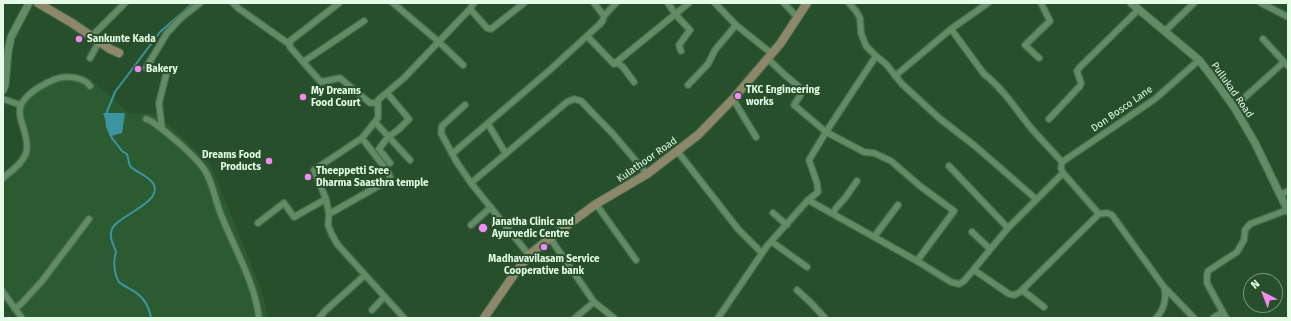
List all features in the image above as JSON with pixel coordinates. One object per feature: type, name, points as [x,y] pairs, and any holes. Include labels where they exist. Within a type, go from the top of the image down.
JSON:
[{"type":"main road","points":[[38,3],[120,54]]},
{"type":"main road","name":"Kulathoor Road","points":[[484,318],[529,255],[596,204],[647,174],[678,152],[698,135],[733,99],[780,44],[807,3]]},
{"type":"street","points":[[3,90],[5,85],[11,37],[29,3]]},
{"type":"street","points":[[91,37],[125,3]]},
{"type":"street","points":[[146,68],[167,33],[182,17],[200,3]]},
{"type":"street","points":[[233,3],[289,44],[321,82],[340,78],[370,103],[378,103]]},
{"type":"street","points":[[289,44],[293,38],[339,3]]},
{"type":"street","points":[[393,3],[462,65]]},
{"type":"street","points":[[404,318],[338,245],[328,225],[330,214],[326,199],[314,170],[362,138],[375,122],[378,114],[378,100],[404,78],[474,3]]},
{"type":"street","points":[[469,10],[471,10],[487,28],[491,29],[524,3]]},
{"type":"street","points":[[594,3],[604,16]]},
{"type":"street","points":[[452,154],[587,36],[600,24],[604,16],[616,3]]},
{"type":"street","points":[[668,3],[675,14],[690,30],[679,45],[681,51]]},
{"type":"street","points":[[616,62],[689,3]]},
{"type":"street","points":[[715,3],[769,56],[786,76],[802,89],[794,105],[826,132],[864,152],[874,153],[892,161],[920,186],[954,211],[917,261]]},
{"type":"street","points":[[784,3],[797,17]]},
{"type":"street","points":[[849,3],[860,18],[861,33],[866,46],[886,64],[902,84],[939,118],[975,146],[1036,199]]},
{"type":"street","points":[[895,76],[951,29],[988,3]]},
{"type":"street","points":[[1039,58],[1025,45],[1050,21],[1040,3]]},
{"type":"street","name":"Pullukad Road","points":[[1132,3],[1199,60],[1234,107],[1255,143],[1288,210]]},
{"type":"street","points":[[1165,31],[1193,3]]},
{"type":"street","points":[[1261,3],[1288,17]]},
{"type":"street","points":[[1049,119],[1080,86],[1081,83],[1077,71],[1080,67],[1139,9]]},
{"type":"street","points":[[303,62],[364,21]]},
{"type":"street","points":[[688,85],[708,64],[715,50],[736,25]]},
{"type":"street","points":[[951,29],[984,74],[1014,105],[1028,124],[1062,162],[1061,168],[1063,173],[1099,214]]},
{"type":"street","points":[[587,36],[614,64],[616,62],[623,67],[634,82]]},
{"type":"street","points":[[1234,107],[1286,64],[1263,39]]},
{"type":"street","points":[[90,58],[99,42]]},
{"type":"street","points":[[718,318],[762,253],[808,200],[818,192],[817,183],[809,160],[876,56]]},
{"type":"street","name":"Don Bosco Lane","points":[[1062,162],[1155,98],[1199,60]]},
{"type":"street","points":[[162,129],[159,103],[167,72]]},
{"type":"street","points":[[3,178],[22,161],[27,153],[27,139],[20,117],[21,105],[31,94],[49,81],[68,77],[84,80],[90,86]]},
{"type":"street","points":[[387,93],[409,119],[388,137],[379,149],[390,163]]},
{"type":"street","points":[[3,99],[21,105]]},
{"type":"street","points":[[471,183],[567,102],[574,99],[581,102],[613,134],[647,174]]},
{"type":"street","points":[[733,99],[756,137]]},
{"type":"street","points":[[465,105],[442,126],[441,133],[452,154],[471,183],[529,255]]},
{"type":"street","points":[[146,120],[151,121],[162,129],[189,152],[206,172],[219,211],[257,303],[259,318]]},
{"type":"street","points":[[375,122],[410,160]]},
{"type":"street","points":[[488,124],[506,154]]},
{"type":"street","points":[[330,214],[389,180],[390,177],[388,172],[362,138]]},
{"type":"street","points":[[678,152],[738,229],[762,253]]},
{"type":"street","points":[[949,166],[1008,228]]},
{"type":"street","points":[[808,200],[952,282],[959,284],[964,281],[974,270],[1008,228],[1063,173]]},
{"type":"street","points":[[833,214],[857,181]]},
{"type":"street","points":[[1280,195],[1288,191]]},
{"type":"street","points":[[258,223],[284,203],[294,217],[326,199]]},
{"type":"street","points":[[596,204],[636,260]]},
{"type":"street","points":[[874,237],[898,205]]},
{"type":"street","points":[[471,225],[491,207]]},
{"type":"street","points":[[1213,318],[1224,315],[1207,283],[1208,271],[1237,252],[1244,240],[1245,230],[1250,224],[1288,210]]},
{"type":"street","points":[[773,213],[787,225]]},
{"type":"street","points":[[974,270],[1009,294],[1014,295],[1022,290],[1099,214],[1107,213],[1112,215],[1164,287],[1194,318]]},
{"type":"street","points":[[15,309],[42,281],[89,219]]},
{"type":"street","points":[[972,232],[990,249]]},
{"type":"street","points":[[550,238],[594,302],[614,318]]},
{"type":"street","points":[[772,242],[807,266]]},
{"type":"street","points":[[319,318],[365,275]]},
{"type":"street","points":[[1156,318],[1164,306],[1164,287]]},
{"type":"street","points":[[797,290],[825,318]]},
{"type":"street","points":[[1022,290],[1044,307]]},
{"type":"street","points":[[3,292],[22,318]]},
{"type":"street","points":[[372,310],[384,297]]},
{"type":"street","points":[[575,318],[594,302]]},
{"type":"shaded area","points":[[73,74],[91,79],[129,114],[154,113],[211,165],[263,294],[268,318],[16,318],[3,299],[3,176],[23,160],[26,151],[16,118],[22,98],[57,78]]},
{"type":"water","points":[[103,113],[125,113],[122,133],[111,136]]},
{"type":"waterway","points":[[151,318],[149,309],[141,297],[120,283],[117,279],[114,267],[116,252],[112,241],[111,232],[116,224],[122,219],[152,198],[155,192],[154,185],[146,176],[130,166],[127,154],[122,151],[112,138],[107,127],[106,114],[115,92],[160,32],[193,3]]},
{"type":"place","name":"Sankunte Kada","points":[[79,39]]},
{"type":"place","name":"Bakery","points":[[138,69]]},
{"type":"place","name":"TKC Engineering works","points":[[738,96]]},
{"type":"place","name":"My Dreams Food Court","points":[[303,97]]},
{"type":"place","name":"Dreams Food Products","points":[[269,161]]},
{"type":"place","name":"Theeppetti Sree Dharma Saasthra temple","points":[[308,177]]},
{"type":"place","name":"Janatha Clinic and Ayurvedic Centre","points":[[483,228]]},
{"type":"place","name":"Madhavavilasam Service Cooperative bank","points":[[544,247]]}]
